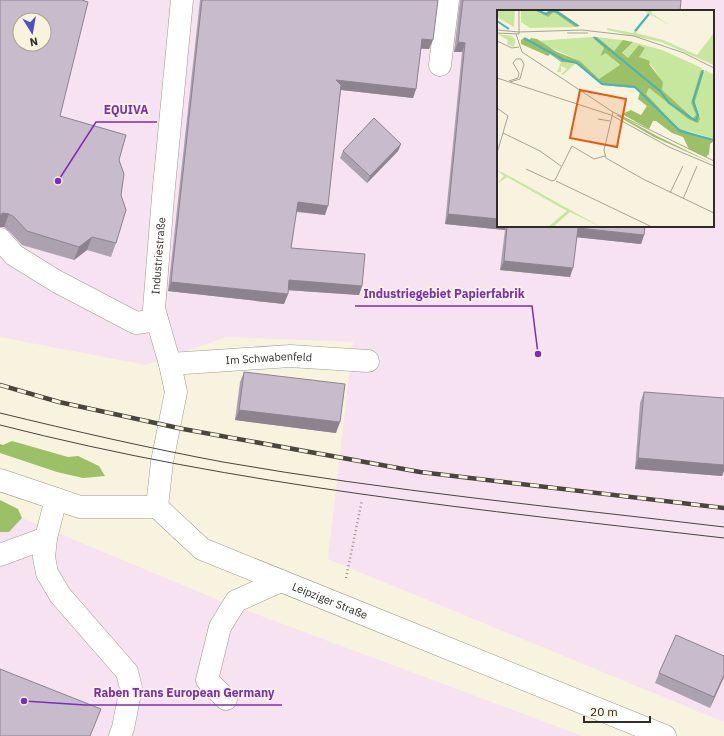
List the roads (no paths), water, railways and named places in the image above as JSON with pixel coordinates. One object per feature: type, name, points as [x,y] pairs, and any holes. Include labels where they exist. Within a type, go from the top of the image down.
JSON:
[{"type":"street","name":"Industriestraße","points":[[157,507],[162,462],[176,392],[170,364],[154,309],[182,0]]},
{"type":"street","points":[[440,65],[448,0]]},
{"type":"street","points":[[0,239],[14,255],[56,280],[136,322],[157,320]]},
{"type":"street","name":"Im Schwabenfeld","points":[[170,364],[290,356],[368,361]]},
{"type":"street","points":[[0,480],[80,507],[157,507]]},
{"type":"street","points":[[56,499],[46,538],[44,557],[48,574],[60,595],[127,672],[131,688],[120,736]]},
{"type":"street","name":"Leipziger Straße","points":[[157,507],[202,549],[665,736]]},
{"type":"street","points":[[0,555],[46,538]]},
{"type":"street","points":[[226,699],[207,680],[220,627],[236,601],[281,582]]},
{"type":"tram line","points":[[0,413],[167,451],[223,462],[348,482],[724,527]]},
{"type":"tram line","points":[[0,425],[89,446],[270,480],[451,506],[724,538]]},
{"type":"railway","points":[[0,385],[59,402],[183,429],[420,472],[724,508]]},
{"type":"place","name":"EQUIVA","points":[[58,181]]},
{"type":"place","name":"Industriegebiet Papierfabrik","points":[[538,354]]},
{"type":"place","name":"Raben Trans European Germany","points":[[24,701]]}]
